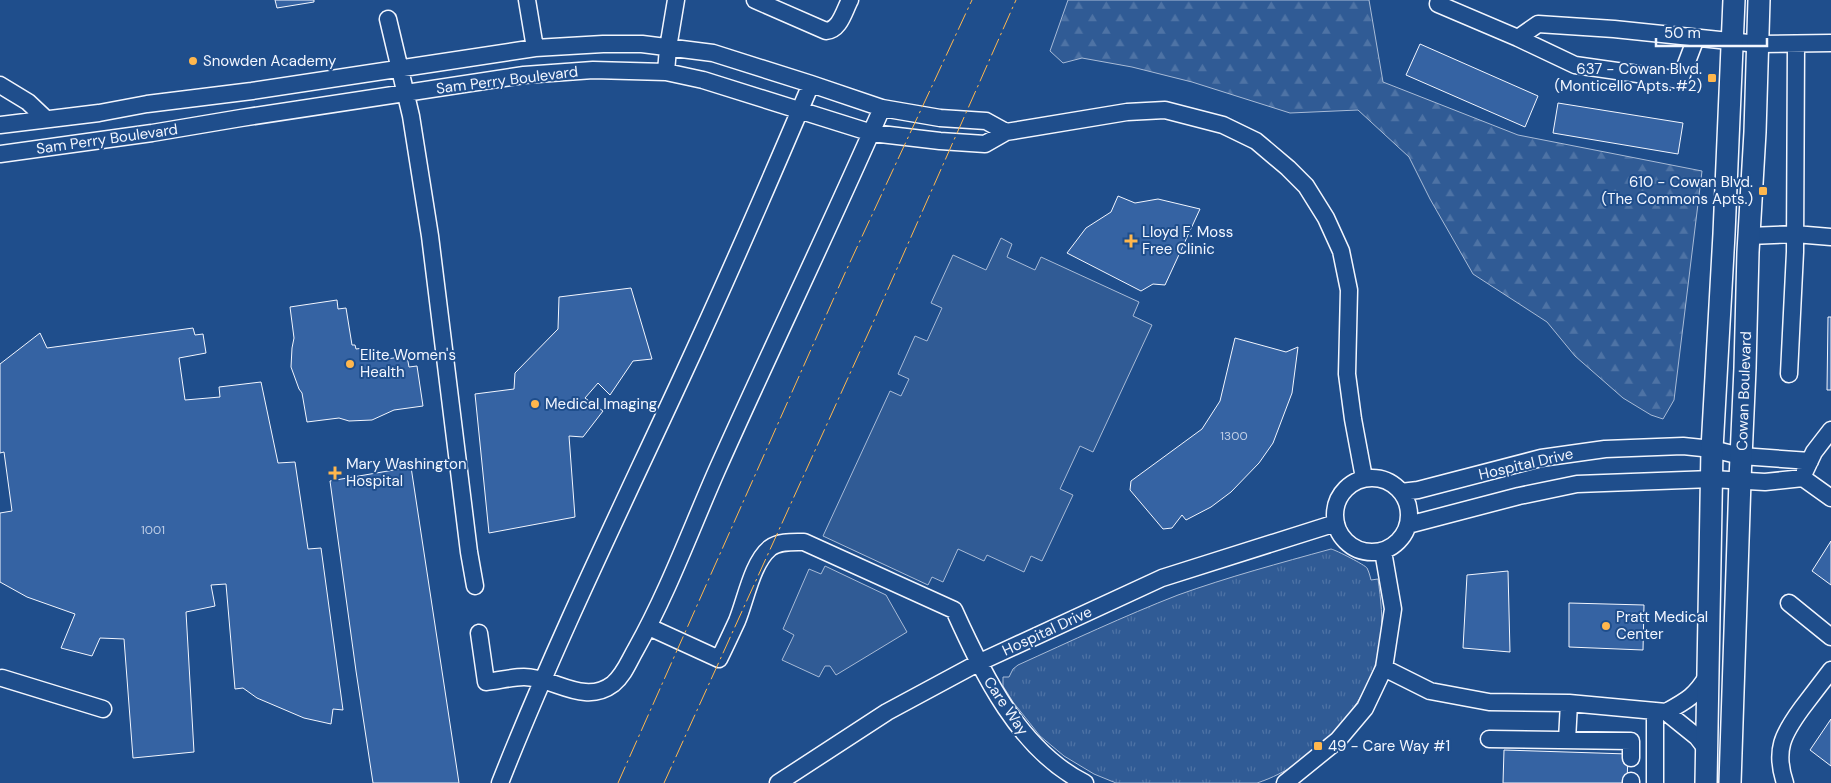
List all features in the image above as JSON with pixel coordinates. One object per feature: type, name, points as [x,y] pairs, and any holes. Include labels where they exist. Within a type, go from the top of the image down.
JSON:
[{"type":"main road","name":"Cowan Boulevard","points":[[1706,783],[1712,449],[1734,0]]},
{"type":"main road","name":"Cowan Boulevard","points":[[1730,783],[1740,480],[1746,368],[1749,236],[1760,0]]},
{"type":"street","points":[[527,0],[535,48]]},
{"type":"street","points":[[666,72],[676,0]]},
{"type":"street","points":[[755,0],[826,31],[831,31],[836,27],[850,0]]},
{"type":"street","points":[[1439,0],[1438,4],[1575,64],[1680,80],[1696,38]]},
{"type":"street","points":[[388,19],[411,116],[436,282],[440,326],[475,586]]},
{"type":"street","points":[[1518,38],[1538,24],[1614,29],[1758,44],[1831,43]]},
{"type":"street","name":"Sam Perry Boulevard","points":[[0,125],[99,113],[147,104],[401,70],[535,48],[642,44],[714,54],[882,108],[940,118],[986,121],[1006,132]]},
{"type":"street","points":[[1789,374],[1795,234],[1796,44]]},
{"type":"street","name":"Sam Perry Boulevard","points":[[0,154],[144,134],[524,75],[593,70],[666,72],[703,80],[872,133],[940,141],[985,144],[1006,132],[1128,112],[1165,110],[1207,120],[1256,141],[1288,168],[1312,194],[1326,218],[1340,251],[1349,298],[1347,374],[1364,478]]},
{"type":"street","points":[[500,783],[565,628],[681,378],[811,84]]},
{"type":"street","points":[[0,85],[28,102],[46,120]]},
{"type":"street","points":[[479,633],[486,682],[525,677],[571,690],[589,692],[601,690],[612,684],[621,675],[648,627],[721,461],[882,108]]},
{"type":"street","points":[[1749,236],[1795,234],[1831,237]]},
{"type":"street","points":[[1831,430],[1814,452],[1803,478],[1831,498]]},
{"type":"street","name":"Hospital Drive","points":[[1401,492],[1418,490],[1541,458],[1605,449],[1683,446],[1712,449],[1741,456],[1810,461]]},
{"type":"street","points":[[1364,478],[1376,478],[1388,481],[1398,487],[1401,492],[1409,508],[1408,525],[1401,540],[1393,547],[1382,551],[1370,552],[1348,544],[1340,534],[1336,523],[1335,511],[1338,500],[1344,490],[1353,482],[1364,478]]},
{"type":"street","name":"Hospital Drive","points":[[1408,525],[1519,496],[1577,484],[1712,479],[1766,482],[1803,478]]},
{"type":"street","name":"Hospital Drive","points":[[778,783],[887,712],[978,663],[1162,578],[1336,523]]},
{"type":"street","name":"Care Way","points":[[648,627],[719,660],[737,621],[754,572],[763,556],[772,547],[781,543],[804,542],[954,610],[978,663],[1021,730],[1056,765],[1085,783]]},
{"type":"street","points":[[1286,783],[1338,740],[1365,708],[1384,668],[1393,609],[1382,551]]},
{"type":"street","points":[[1789,603],[1831,637]]},
{"type":"street","points":[[1384,668],[1430,691],[1490,702],[1569,703],[1661,712],[1697,737],[1707,750]]},
{"type":"street","points":[[1785,783],[1780,762],[1782,741],[1787,728],[1831,670]]},
{"type":"street","points":[[1661,712],[1688,700],[1699,690],[1708,675]]},
{"type":"street","points":[[2,678],[103,709]]},
{"type":"street","points":[[1567,740],[1569,703]]},
{"type":"street","points":[[1655,783],[1661,712]]},
{"type":"street","points":[[1489,739],[1631,741],[1631,758]]},
{"type":"green space","points":[[1068,0],[1369,0],[1383,82],[1518,135],[1702,171],[1674,400],[1663,419],[1651,415],[1623,398],[1575,356],[1547,322],[1473,274],[1430,199],[1409,157],[1358,110],[1290,113],[1192,82],[1132,67],[1082,58],[1063,63],[1050,51]]},
{"type":"green space","points":[[1331,549],[1365,566],[1368,569],[1371,580],[1378,579],[1382,625],[1376,663],[1367,686],[1338,728],[1320,746],[1279,774],[1257,783],[1116,783],[1094,774],[1064,756],[1040,736],[1003,686],[1003,677],[1009,677],[1013,669],[1018,665],[1138,611],[1216,582]]},
{"type":"shaded area","points":[[1001,238],[1012,244],[1007,257],[1035,270],[1041,257],[1139,302],[1133,316],[1152,325],[1093,452],[1080,446],[1060,489],[1073,495],[1042,561],[1031,556],[1024,572],[987,555],[984,561],[958,549],[943,582],[932,577],[928,585],[823,536],[890,391],[901,396],[909,379],[898,374],[915,336],[927,341],[942,308],[931,303],[953,255],[986,270]]},
{"type":"shaded area","points":[[825,566],[886,595],[907,632],[836,675],[830,666],[825,666],[819,677],[782,660],[794,635],[783,629],[809,569],[821,574]]},
{"type":"building","points":[[275,0],[314,0],[314,2],[277,8]]},
{"type":"building","points":[[1420,44],[1538,96],[1525,127],[1406,75]]},
{"type":"building","points":[[1558,103],[1683,123],[1678,154],[1553,133]]},
{"type":"building","name":"Lloyd F. Moss Free Clinic","points":[[1118,196],[1135,203],[1158,199],[1200,209],[1165,285],[1153,284],[1141,291],[1067,253],[1086,228],[1111,212]]},
{"type":"building","name":"Medical Imaging","points":[[631,288],[652,359],[633,361],[610,395],[598,383],[585,398],[603,411],[583,437],[569,436],[575,517],[489,533],[475,394],[514,389],[515,373],[558,329],[559,297]]},
{"type":"building","name":"Elite Women's Health","points":[[337,300],[338,309],[346,308],[352,345],[355,345],[356,349],[364,348],[365,355],[372,354],[373,361],[407,356],[409,367],[417,366],[423,406],[394,410],[372,420],[349,421],[339,418],[307,422],[302,393],[291,367],[294,338],[290,307]]},
{"type":"building","points":[[1828,317],[1831,317],[1831,390],[1827,390]]},
{"type":"building","points":[[193,328],[195,335],[203,334],[206,353],[179,358],[185,400],[220,397],[219,387],[261,382],[278,463],[295,462],[308,549],[321,548],[343,710],[333,709],[331,724],[304,718],[257,698],[243,688],[235,689],[226,584],[211,585],[215,606],[186,612],[194,752],[133,758],[124,639],[100,638],[92,656],[61,648],[75,614],[27,597],[0,582],[0,513],[12,511],[4,452],[0,453],[0,364],[40,333],[47,348]]},
{"type":"building","points":[[1235,338],[1286,352],[1298,347],[1292,393],[1273,443],[1259,463],[1231,492],[1211,507],[1186,520],[1182,515],[1172,528],[1163,529],[1130,490],[1131,481],[1202,429],[1220,401]]},
{"type":"building","points":[[411,467],[459,783],[373,783],[330,481]]},
{"type":"building","points":[[1831,541],[1831,585],[1812,571]]},
{"type":"building","points":[[1508,571],[1510,652],[1463,648],[1467,575]]},
{"type":"building","name":"Pratt Medical Center","points":[[1569,603],[1644,605],[1643,650],[1569,647]]},
{"type":"building","points":[[1831,719],[1831,766],[1810,750]]},
{"type":"building","points":[[1504,750],[1628,754],[1627,783],[1503,783]]},
{"type":"power","points":[[618,783],[845,273],[972,0]]},
{"type":"power","points":[[664,783],[872,325],[1016,0]]},
{"type":"place","name":"Snowden Academy","points":[[193,61]]},
{"type":"place","name":"637 - Cowan Blvd. (Monticello Apts. #2)","points":[[1712,78]]},
{"type":"place","name":"610 - Cowan Blvd. (The Commons Apts.)","points":[[1763,191]]},
{"type":"place","name":"Lloyd F. Moss Free Clinic","points":[[1131,241]]},
{"type":"place","name":"Elite Women's Health","points":[[350,364]]},
{"type":"place","name":"Medical Imaging","points":[[535,404]]},
{"type":"place","name":"Mary Washington Hospital","points":[[335,473]]},
{"type":"place","name":"Pratt Medical Center","points":[[1606,626]]},
{"type":"place","name":"49 - Care Way #1","points":[[1318,746]]}]
